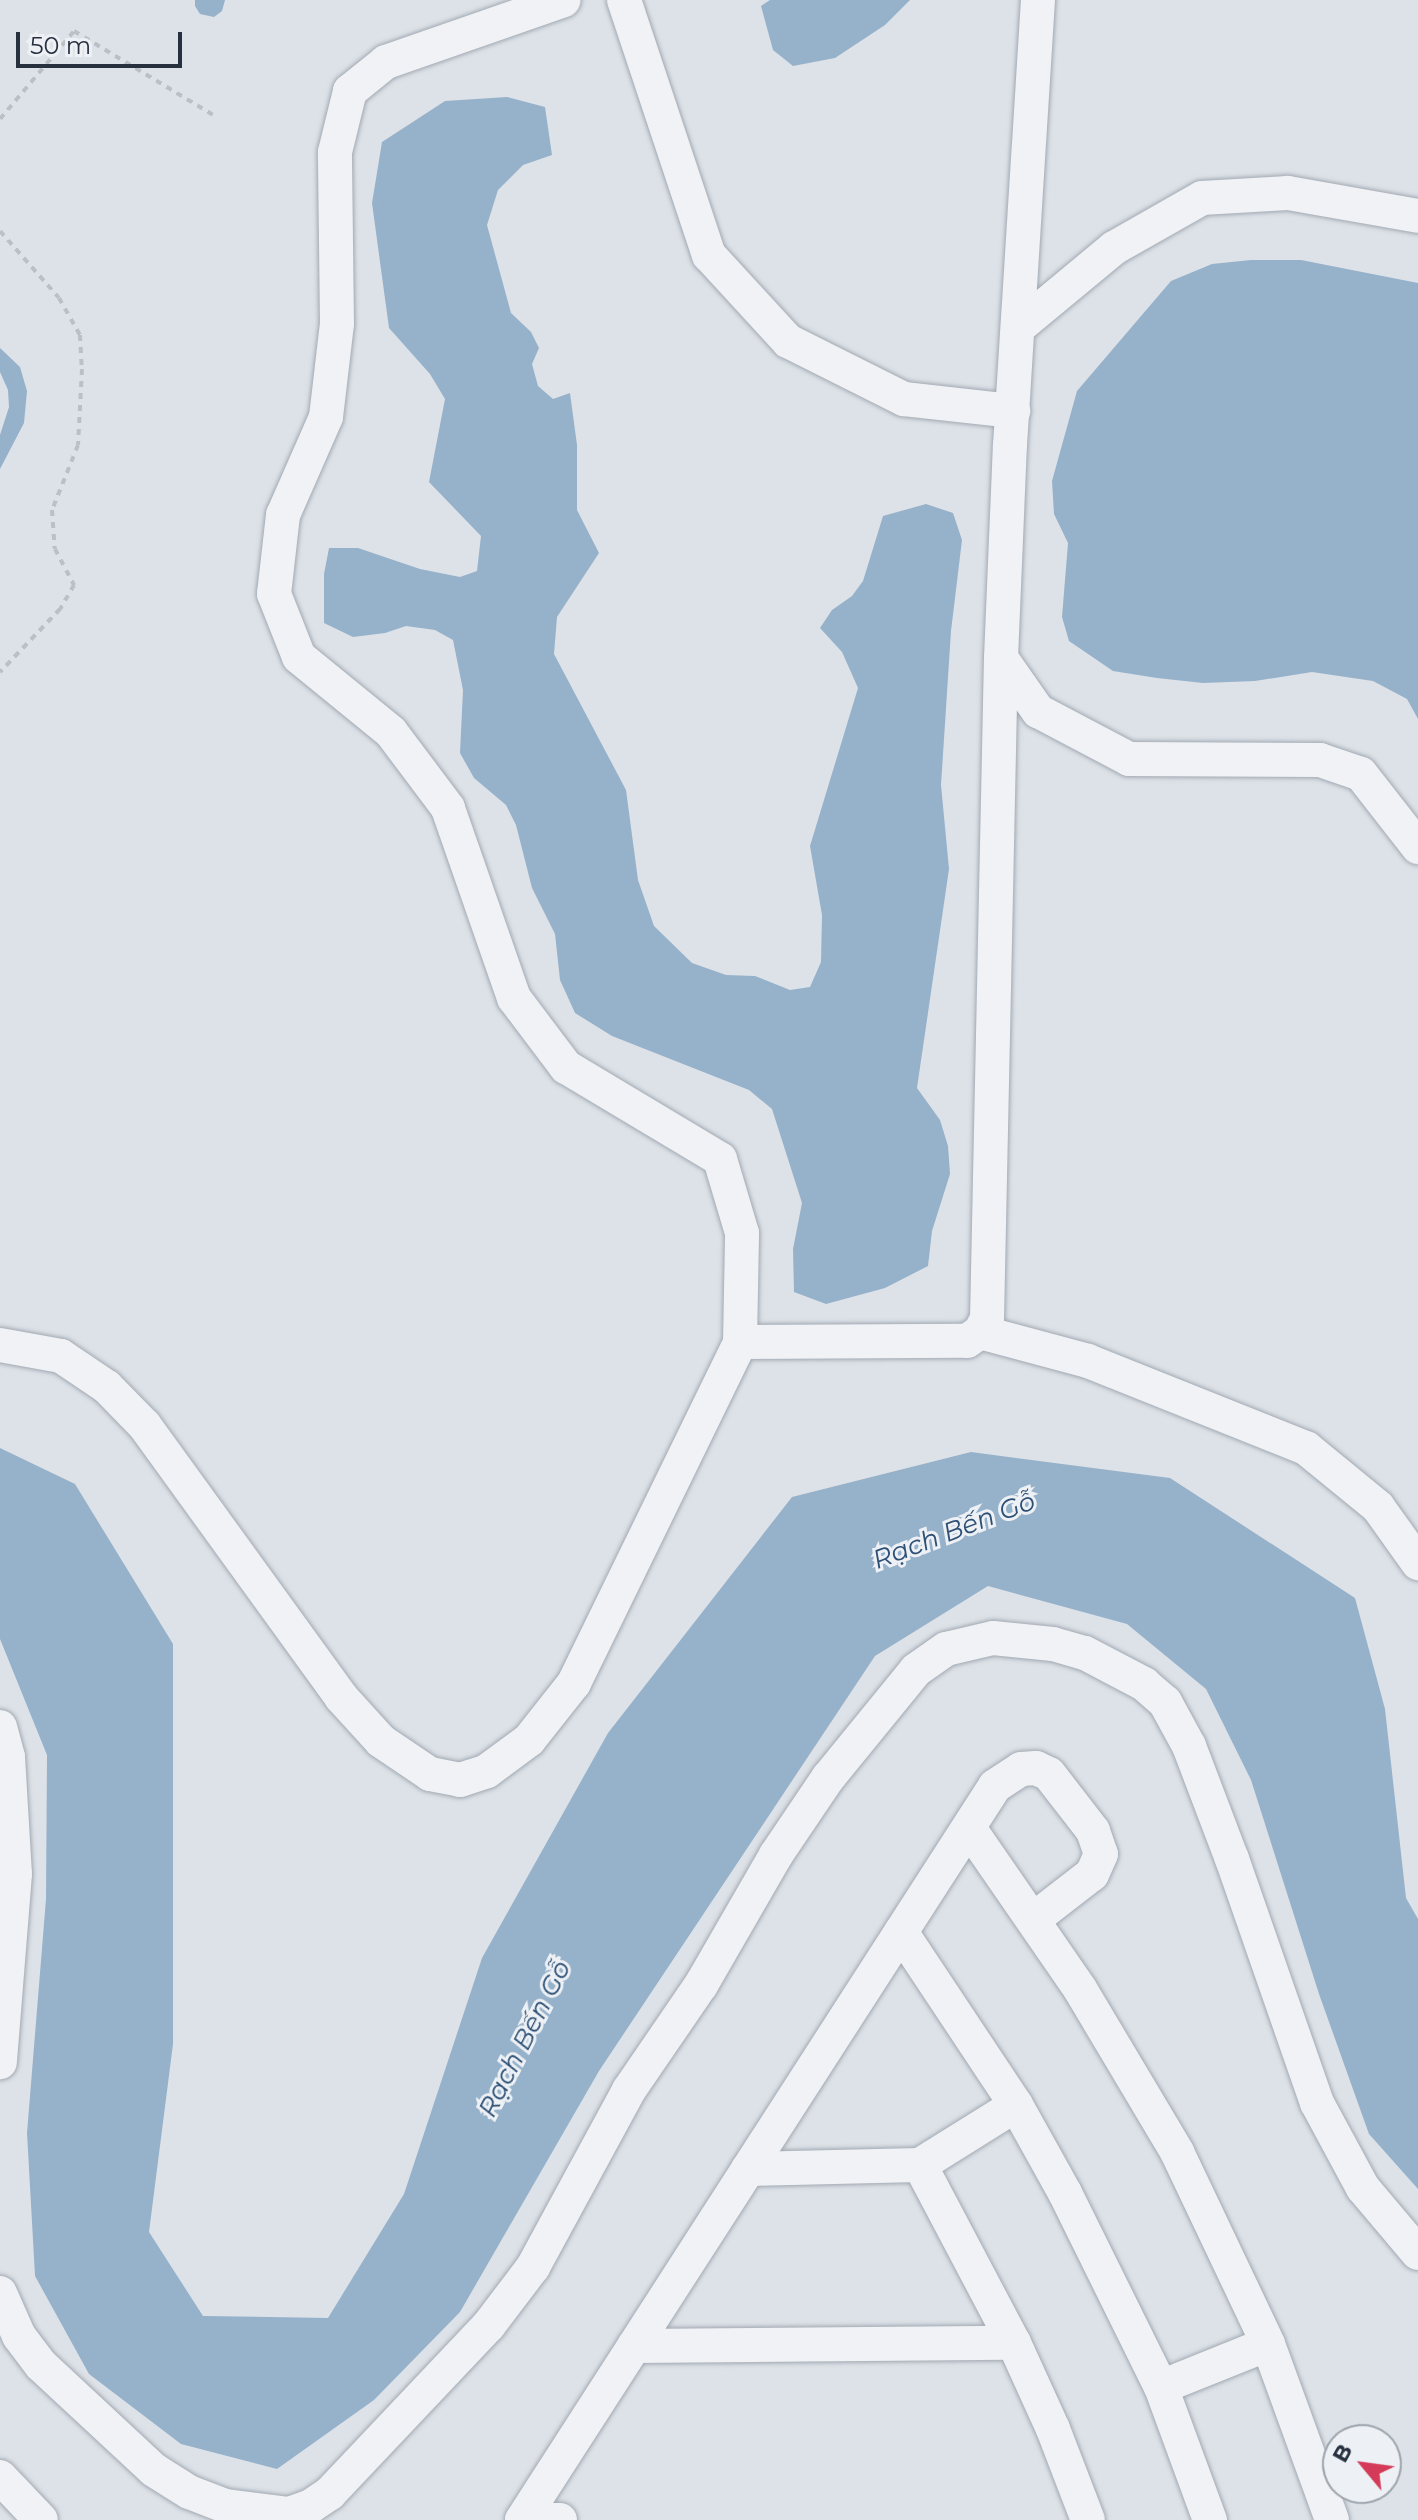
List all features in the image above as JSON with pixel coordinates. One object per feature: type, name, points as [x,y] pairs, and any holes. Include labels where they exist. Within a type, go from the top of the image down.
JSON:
[{"type":"street","points":[[0,1345],[61,1356],[107,1387],[145,1426],[341,1697],[381,1741],[430,1774],[460,1780],[487,1771],[529,1740],[574,1683],[740,1342],[742,1233],[720,1159],[566,1067],[514,998],[448,808],[391,732],[299,657],[274,594],[283,515],[326,417],[337,324],[335,152],[350,91],[386,62],[564,0]]},
{"type":"street","points":[[624,0],[709,255],[788,341],[904,399],[1013,411]]},
{"type":"street","points":[[740,1342],[967,1341],[980,1332],[987,1319],[1001,658],[1038,0]]},
{"type":"street","points":[[1020,326],[1114,248],[1202,198],[1288,193],[1418,216]]},
{"type":"street","points":[[1001,658],[1038,711],[1129,759],[1320,760],[1361,774],[1418,847]]},
{"type":"street","points":[[980,1332],[1088,1361],[1306,1448],[1378,1507],[1418,1563]]},
{"type":"street","points":[[0,2293],[19,2336],[41,2365],[154,2470],[189,2492],[226,2506],[289,2514],[311,2506],[340,2482],[512,2297],[554,2233],[629,2090],[701,1985],[784,1842],[828,1778],[916,1670],[946,1649],[993,1638],[1053,1644],[1085,1653],[1144,1684],[1165,1702],[1189,1746],[1232,1859],[1252,1924],[1317,2103],[1363,2188],[1418,2253]]},
{"type":"street","points":[[0,1727],[8,1757],[15,1874],[0,2062]]},
{"type":"street","points":[[522,2520],[995,1786],[1007,1775],[1021,1769],[1036,1768],[1049,1774],[1093,1831],[1101,1854],[1092,1874],[1034,1919]]},
{"type":"street","points":[[969,1828],[1034,1919],[1111,2037],[1177,2152],[1268,2344],[1332,2520]]},
{"type":"street","points":[[901,1932],[1016,2105],[1085,2233],[1161,2387],[1210,2520]]},
{"type":"street","points":[[748,2169],[920,2165],[1016,2105]]},
{"type":"street","points":[[920,2165],[1014,2343],[1053,2429],[1088,2520]]},
{"type":"street","points":[[634,2346],[1014,2343]]},
{"type":"street","points":[[1161,2387],[1268,2344]]},
{"type":"street","points":[[0,2477],[41,2520]]},
{"type":"street","points":[[522,2520],[560,2520]]},
{"type":"path","points":[[0,119],[74,31],[215,116]]},
{"type":"path","points":[[0,231],[59,298],[80,335],[82,369],[78,445],[52,510],[55,549],[74,585],[60,609],[0,672]]},
{"type":"water","points":[[195,0],[225,0],[222,11],[214,17],[200,14],[195,6]]},
{"type":"water","points":[[770,0],[910,0],[885,25],[835,58],[793,66],[773,50],[761,6]]},
{"type":"water","points":[[507,97],[545,107],[552,155],[523,165],[498,190],[487,225],[511,313],[531,332],[539,348],[532,364],[538,386],[553,399],[570,393],[577,445],[577,510],[599,553],[557,617],[554,654],[626,790],[638,880],[654,926],[692,963],[726,975],[755,976],[790,990],[810,987],[821,962],[822,915],[810,846],[858,688],[842,652],[820,628],[832,610],[852,596],[863,581],[883,516],[926,504],[953,513],[962,540],[951,631],[941,785],[949,869],[917,1088],[940,1120],[948,1146],[950,1174],[932,1231],[928,1266],[885,1288],[826,1304],[794,1292],[793,1249],[802,1203],[772,1109],[749,1090],[612,1036],[575,1013],[560,980],[555,934],[532,888],[516,825],[506,805],[474,778],[460,753],[463,690],[453,640],[435,630],[406,626],[385,633],[353,637],[324,623],[324,574],[329,548],[358,548],[420,569],[460,577],[477,571],[481,536],[429,482],[445,399],[430,374],[389,328],[372,203],[382,142],[445,101]]},
{"type":"water","points":[[1301,260],[1418,283],[1418,719],[1407,699],[1373,681],[1312,672],[1255,681],[1203,683],[1157,678],[1113,671],[1069,641],[1062,617],[1068,543],[1054,514],[1052,481],[1077,391],[1171,281],[1212,264]]},
{"type":"water","points":[[0,348],[20,367],[27,391],[24,423],[0,469],[0,435],[9,407],[8,390],[0,372]]},
{"type":"water","name":"Rạch Bến Gỗ","points":[[0,1448],[75,1484],[173,1644],[173,2044],[149,2232],[203,2316],[328,2318],[404,2194],[482,1958],[608,1733],[792,1497],[971,1452],[1170,1478],[1355,1598],[1385,1709],[1406,1898],[1418,1919],[1418,2189],[1369,2134],[1319,1994],[1251,1780],[1206,1689],[1127,1624],[988,1586],[875,1656],[599,2071],[460,2312],[374,2400],[277,2469],[181,2444],[89,2374],[35,2276],[27,2133],[46,1899],[47,1755],[0,1639]]}]
